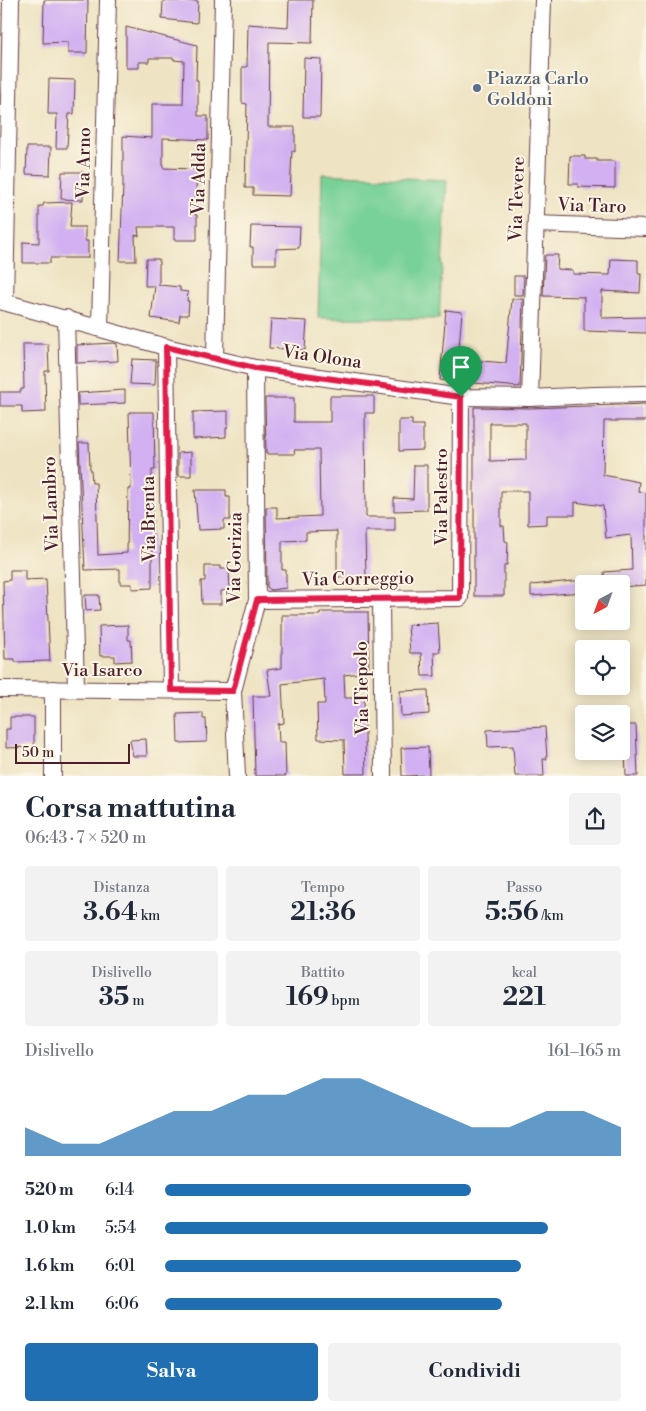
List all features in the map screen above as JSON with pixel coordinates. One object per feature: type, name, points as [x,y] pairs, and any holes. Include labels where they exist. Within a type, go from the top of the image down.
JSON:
[{"type":"street","points":[[2,301],[11,0]]},
{"type":"street","name":"Via Arno","points":[[100,328],[108,0]]},
{"type":"street","name":"Via Adda","points":[[215,358],[223,0]]},
{"type":"street","name":"Via Tevere","points":[[530,398],[543,0]]},
{"type":"street","name":"Via Taro","points":[[536,224],[646,228]]},
{"type":"street","name":"Via Olona","points":[[2,301],[166,347],[255,368],[461,397],[530,398],[646,394]]},
{"type":"street","name":"Via Lambro","points":[[66,318],[76,690]]},
{"type":"street","name":"Via Brenta","points":[[166,347],[171,690]]},
{"type":"street","name":"Via Gorizia","points":[[237,776],[233,691],[257,600],[255,368]]},
{"type":"street","name":"Via Palestro","points":[[460,598],[461,397]]},
{"type":"street","name":"Via Correggio","points":[[257,600],[460,598]]},
{"type":"street","name":"Via Tiepolo","points":[[381,599],[383,776]]},
{"type":"street","name":"Via Isarco","points":[[0,689],[233,691]]},
{"type":"street","points":[[53,689],[53,776]]},
{"type":"green space","points":[[322,174],[447,180],[439,319],[318,318]]},
{"type":"building","points":[[44,0],[88,0],[87,53],[68,53],[68,42],[43,43]]},
{"type":"building","points":[[289,0],[313,0],[312,43],[269,42],[268,127],[295,127],[295,152],[292,150],[290,196],[253,195],[253,188],[245,188],[247,104],[242,103],[242,67],[247,67],[248,24],[288,27]]},
{"type":"building","points":[[163,1],[198,1],[197,23],[162,19]]},
{"type":"building","points":[[126,27],[197,45],[198,116],[208,116],[208,140],[163,138],[163,168],[197,169],[195,215],[197,215],[197,240],[174,240],[174,227],[138,227],[139,236],[135,235],[136,261],[120,261],[123,136],[152,138],[152,104],[183,104],[184,61],[174,60],[174,58],[149,58],[149,62],[139,62],[139,68],[126,68]]},
{"type":"building","points":[[304,58],[321,59],[320,117],[303,117]]},
{"type":"building","points":[[49,79],[75,80],[74,114],[69,114],[67,148],[56,148],[57,114],[48,114]]},
{"type":"building","points":[[27,147],[51,147],[50,175],[26,174]]},
{"type":"building","points":[[570,156],[585,156],[585,159],[597,159],[597,161],[615,161],[615,188],[578,187],[578,184],[569,184]]},
{"type":"building","points":[[62,172],[83,172],[83,200],[61,199]]},
{"type":"building","points":[[72,202],[70,227],[85,227],[85,241],[88,241],[88,258],[50,258],[50,263],[23,263],[23,242],[39,243],[39,206],[43,206],[44,203]]},
{"type":"building","points":[[251,226],[300,227],[299,248],[276,249],[276,264],[253,264],[253,247],[250,247]]},
{"type":"building","points":[[545,255],[558,255],[557,269],[573,270],[573,274],[610,275],[611,259],[638,260],[638,274],[641,274],[640,293],[602,291],[602,318],[646,317],[646,333],[584,331],[584,297],[543,296]]},
{"type":"building","points":[[146,259],[159,259],[159,285],[180,287],[180,291],[188,292],[188,315],[180,315],[179,322],[151,318],[155,286],[145,286]]},
{"type":"building","points":[[514,276],[524,276],[523,295],[514,295]]},
{"type":"building","points":[[512,299],[523,299],[520,387],[440,380],[446,310],[462,312],[458,359],[506,363]]},
{"type":"building","points":[[271,319],[307,321],[305,350],[269,348]]},
{"type":"building","points":[[23,344],[48,344],[49,371],[45,371],[46,412],[22,413],[22,406],[0,406],[0,392],[21,392],[21,389],[24,389]]},
{"type":"building","points":[[117,344],[118,361],[77,363],[77,345]]},
{"type":"building","points":[[132,359],[156,360],[155,385],[130,384]]},
{"type":"building","points":[[125,390],[125,403],[78,405],[78,393]]},
{"type":"building","points":[[330,396],[374,396],[374,413],[365,413],[366,517],[395,517],[395,531],[365,531],[366,577],[337,577],[337,531],[306,532],[306,540],[282,541],[282,570],[286,570],[286,588],[271,590],[267,587],[266,507],[277,507],[277,518],[320,516],[319,450],[294,450],[295,454],[266,454],[265,398],[294,398],[294,422],[330,422]]},
{"type":"building","points":[[646,404],[646,421],[604,421],[603,475],[639,482],[638,491],[646,493],[646,585],[630,586],[630,575],[604,575],[604,572],[632,570],[631,535],[606,538],[603,506],[575,502],[575,515],[547,515],[547,524],[528,525],[528,491],[501,491],[501,526],[504,526],[505,541],[508,542],[507,565],[504,566],[504,596],[474,596],[474,407],[530,408]],"holes":[[[490,423],[526,423],[526,460],[490,461]]]},
{"type":"building","points":[[228,411],[226,437],[193,439],[193,412]]},
{"type":"building","points":[[129,412],[154,412],[155,470],[152,470],[152,588],[132,589],[132,584],[120,584],[120,569],[85,570],[79,443],[89,443],[92,483],[96,483],[98,555],[127,553],[128,489],[131,489]]},
{"type":"building","points":[[399,420],[412,420],[412,425],[423,425],[423,450],[399,451]]},
{"type":"building","points":[[191,452],[191,476],[178,476],[178,453]]},
{"type":"building","points":[[414,465],[427,465],[427,510],[394,511],[394,498],[413,499]]},
{"type":"building","points":[[195,490],[226,490],[226,497],[230,497],[230,520],[224,520],[224,529],[198,530]]},
{"type":"building","points":[[205,566],[221,566],[221,569],[229,569],[230,590],[221,591],[221,604],[202,604],[201,581],[205,581]]},
{"type":"building","points":[[10,570],[25,570],[25,580],[46,579],[50,661],[15,662],[15,659],[5,659],[3,581],[10,580]]},
{"type":"building","points":[[575,581],[575,593],[531,596],[531,585]]},
{"type":"building","points":[[85,595],[99,595],[100,610],[86,611]]},
{"type":"building","points":[[320,612],[368,612],[369,672],[344,675],[345,698],[364,698],[366,774],[345,774],[344,740],[318,739],[317,704],[325,704],[324,679],[282,684],[284,723],[278,724],[279,742],[285,742],[286,776],[255,776],[253,696],[271,696],[267,670],[282,668],[282,615],[320,615]]},
{"type":"building","points":[[438,623],[440,652],[434,652],[435,676],[422,676],[421,653],[410,653],[408,625]]},
{"type":"building","points":[[128,625],[128,640],[131,640],[132,661],[115,662],[115,656],[100,656],[99,626]]},
{"type":"building","points":[[428,690],[429,714],[401,716],[400,691]]},
{"type":"building","points":[[203,713],[203,719],[206,719],[207,742],[178,743],[177,714]]},
{"type":"building","points":[[10,717],[34,717],[34,747],[6,748],[6,729],[10,729]]},
{"type":"building","points":[[630,725],[636,725],[638,776],[626,776],[625,760],[630,760]]},
{"type":"building","points":[[545,727],[547,759],[543,759],[544,776],[515,776],[513,746],[488,747],[487,730]]},
{"type":"building","points":[[146,739],[147,756],[133,756],[130,740]]},
{"type":"building","points":[[428,747],[429,775],[402,776],[401,748]]},
{"type":"place","name":"Piazza Carlo Goldoni","points":[[477,88]]},
{"type":"route","points":[[166,347],[255,368],[461,397],[460,598],[257,600],[233,691],[171,690],[166,347]]}]
